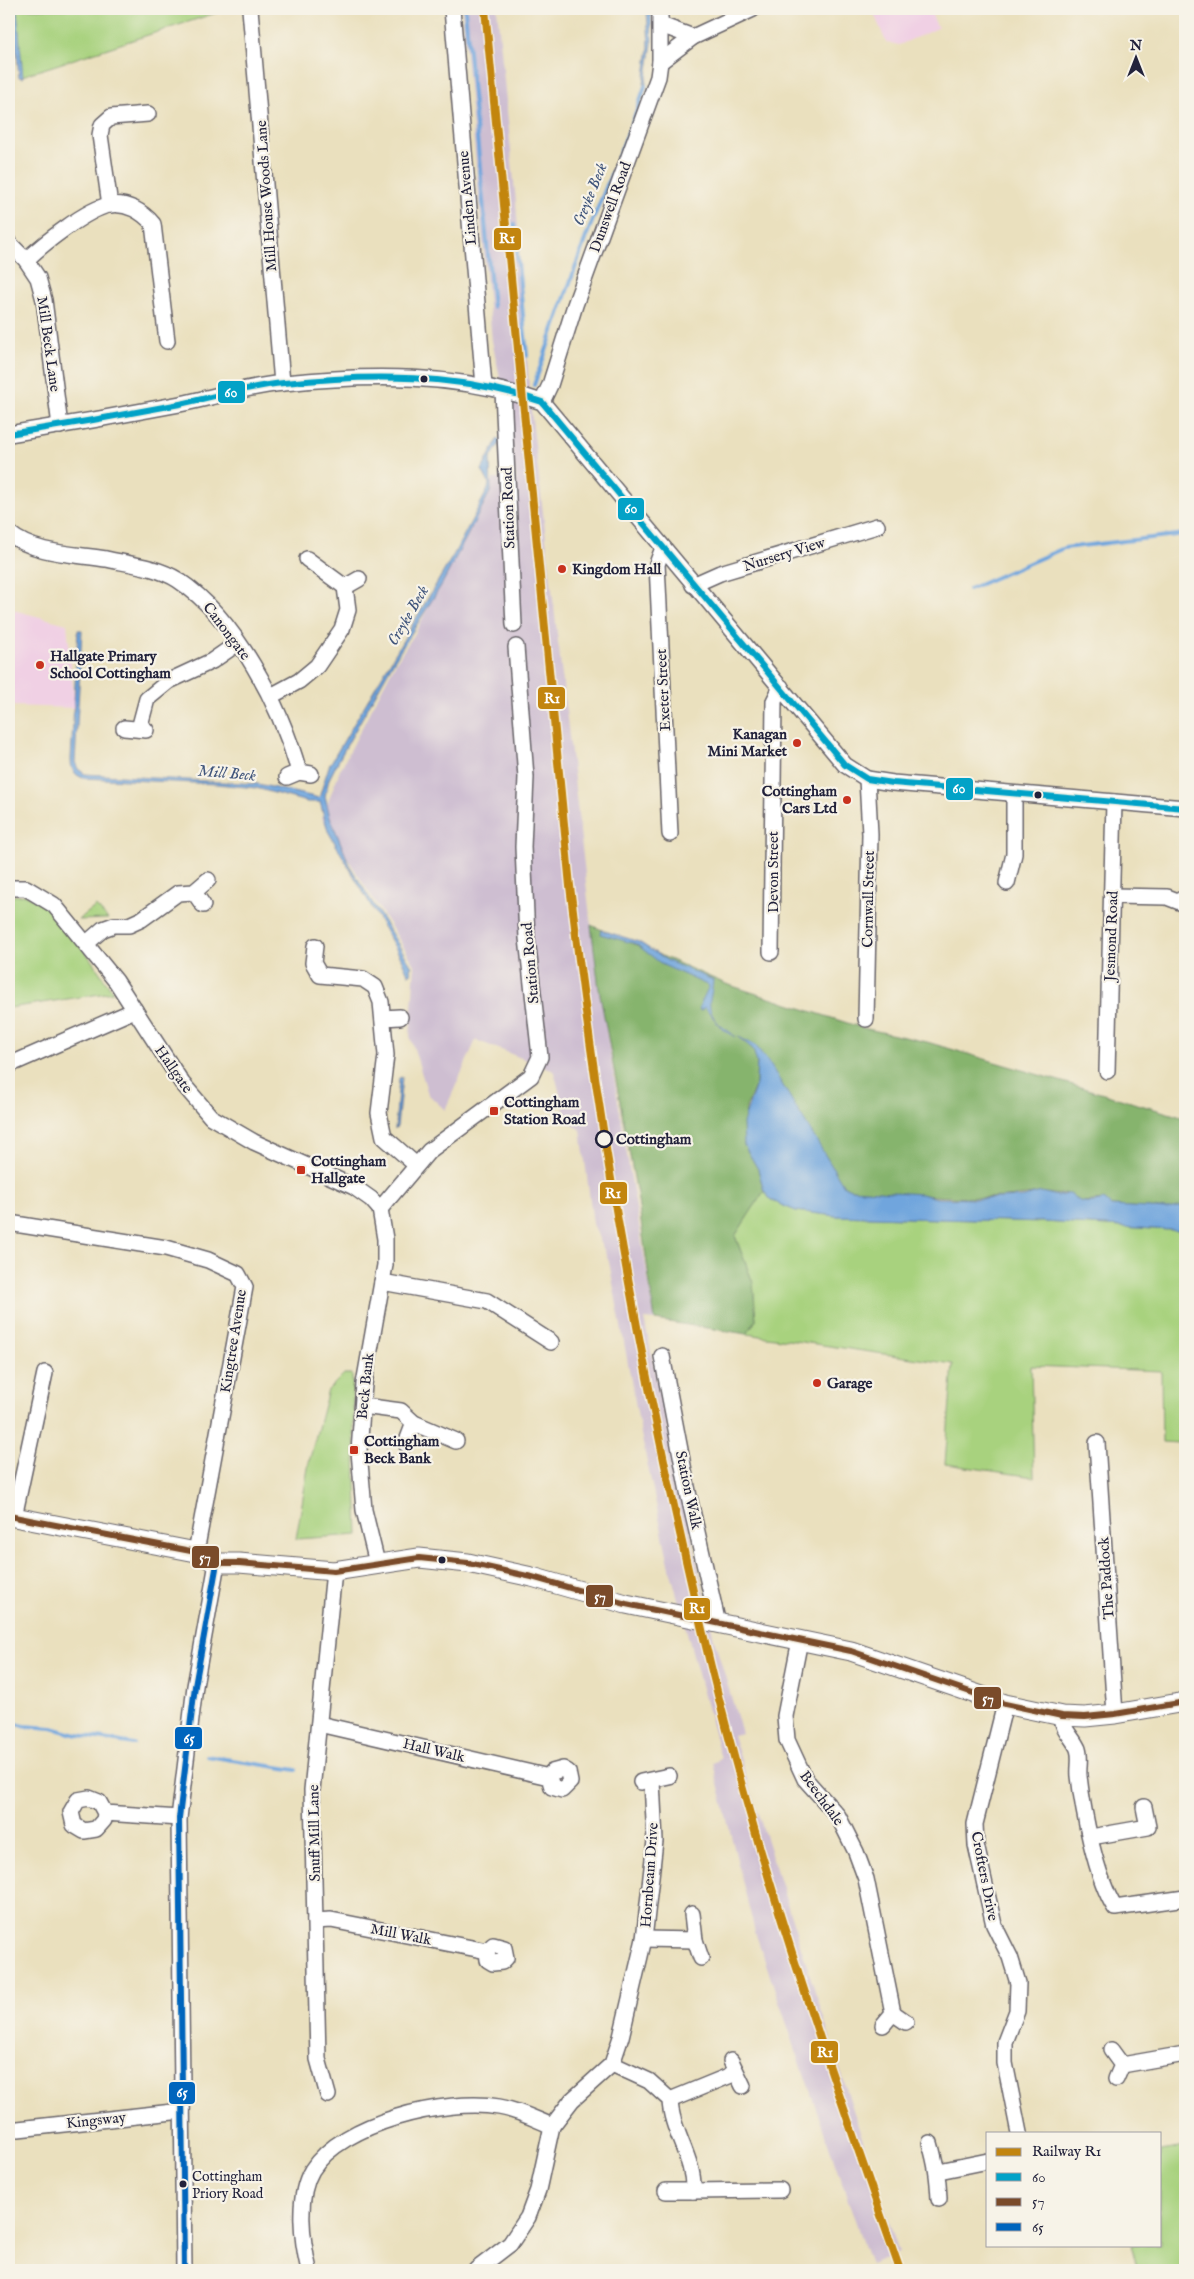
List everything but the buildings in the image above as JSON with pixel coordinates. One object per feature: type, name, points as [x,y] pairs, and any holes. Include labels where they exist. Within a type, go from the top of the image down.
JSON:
[{"type":"main road","points":[[12,1516],[196,1552],[217,1564],[239,1563],[334,1572],[377,1563],[419,1558],[468,1563],[532,1577],[626,1604],[851,1651],[1006,1704],[1062,1716],[1085,1717],[1115,1714],[1185,1702]]},
{"type":"street","name":"Mill House Woods Lane","points":[[250,9],[282,383]]},
{"type":"street","name":"Linden Avenue","points":[[452,9],[456,81],[484,386]]},
{"type":"street","name":"Dunswell Road","points":[[542,402],[550,386],[575,305],[650,98],[660,62],[660,9]]},
{"type":"street","points":[[660,62],[693,36],[752,9]]},
{"type":"street","points":[[661,25],[693,36]]},
{"type":"street","points":[[110,205],[100,135],[102,125],[111,117],[139,109]]},
{"type":"street","points":[[26,260],[45,243],[94,212],[110,205],[129,207],[144,214],[153,224],[169,331]]},
{"type":"street","name":"Mill Beck Lane","points":[[9,243],[26,260],[38,278],[44,300],[60,426]]},
{"type":"street","points":[[9,434],[60,426],[282,383],[425,378],[484,386],[522,395],[542,402],[845,765],[867,779],[1014,794],[1185,808]]},
{"type":"street","name":"Station Road","points":[[502,391],[514,625]]},
{"type":"street","name":"Nursery View","points":[[693,585],[720,573],[877,526]]},
{"type":"street","name":"Canongate","points":[[9,533],[19,542],[39,548],[149,568],[177,579],[205,600],[238,643],[272,696],[290,738],[299,774]]},
{"type":"street","name":"Exeter Street","points":[[663,548],[657,564],[670,834]]},
{"type":"street","points":[[272,696],[299,681],[317,666],[342,629],[345,619],[348,598],[344,587],[307,558]]},
{"type":"street","points":[[344,587],[359,579]]},
{"type":"street","points":[[136,729],[147,699],[168,681],[212,661],[238,643]]},
{"type":"street","name":"Station Road","points":[[380,1209],[416,1165],[446,1138],[531,1076],[540,1057],[527,938],[524,847],[526,777],[516,647]]},
{"type":"street","name":"Devon Street","points":[[775,943],[774,701],[781,687]]},
{"type":"street","name":"Cornwall Street","points":[[866,1019],[870,834],[867,779]]},
{"type":"street","points":[[1007,883],[1014,854],[1014,794]]},
{"type":"street","name":"Jesmond Road","points":[[1107,1071],[1114,802]]},
{"type":"street","points":[[87,943],[103,929],[114,925],[129,925],[142,919],[178,893],[194,892],[208,880]]},
{"type":"street","name":"Hallgate","points":[[9,888],[26,888],[54,905],[87,943],[135,1010],[182,1083],[210,1117],[254,1142],[354,1187],[380,1209]]},
{"type":"street","points":[[194,892],[203,905]]},
{"type":"street","points":[[1112,896],[1167,896],[1185,904]]},
{"type":"street","points":[[315,946],[313,963],[320,975],[363,979],[374,987],[381,1002],[386,1055],[378,1114],[384,1137],[416,1165]]},
{"type":"street","points":[[9,1065],[135,1010]]},
{"type":"street","points":[[383,1018],[400,1018]]},
{"type":"street","name":"Beck Bank","points":[[377,1563],[364,1510],[360,1460],[364,1384],[382,1282],[385,1239],[380,1209]]},
{"type":"street","name":"Kingtree Avenue","points":[[9,1224],[166,1248],[208,1260],[238,1274],[245,1287],[196,1552]]},
{"type":"street","points":[[382,1282],[487,1301],[551,1342]]},
{"type":"street","name":"Station Walk","points":[[662,1356],[689,1498],[718,1624]]},
{"type":"street","points":[[12,1516],[44,1373]]},
{"type":"street","points":[[363,1406],[401,1411],[414,1422],[456,1440]]},
{"type":"street","points":[[406,1444],[414,1422]]},
{"type":"street","name":"The Paddock","points":[[1097,1443],[1115,1714]]},
{"type":"street","points":[[184,2270],[179,1818],[195,1686],[217,1564]]},
{"type":"street","name":"Snuff Mill Lane","points":[[328,2095],[318,2059],[312,1790],[334,1572]]},
{"type":"street","name":"Beechdale","points":[[800,1640],[785,1716],[787,1740],[805,1779],[838,1816],[856,1852],[868,1888],[893,2013]]},
{"type":"street","name":"Crofters Drive","points":[[1006,1704],[975,1824],[976,1844],[994,1926],[1010,1957],[1018,1983],[1017,2011],[1005,2042],[1005,2063],[1019,2132]]},
{"type":"street","points":[[1062,1716],[1064,1727],[1078,1750],[1079,1774],[1090,1837],[1107,1895],[1115,1908],[1185,1898]]},
{"type":"street","name":"Hall Walk","points":[[319,1724],[549,1776]]},
{"type":"street","name":"Hornbeam Drive","points":[[476,2270],[510,2244],[528,2217],[552,2126],[572,2100],[612,2064],[621,2037],[644,1939],[655,1841],[647,1782],[669,1776]]},
{"type":"street","points":[[1090,1837],[1148,1827],[1144,1807]]},
{"type":"street","points":[[105,1813],[179,1818]]},
{"type":"street","points":[[692,1914],[695,1940],[701,1958]]},
{"type":"street","name":"Mill Walk","points":[[315,1920],[330,1920],[487,1951]]},
{"type":"street","name":"Hornbeam Drive","points":[[644,1939],[695,1940]]},
{"type":"street","points":[[883,2025],[893,2013],[906,2022]]},
{"type":"street","points":[[1111,2050],[1119,2072],[1185,2054]]},
{"type":"street","points":[[612,2064],[649,2081],[670,2100],[670,2117],[694,2177],[694,2191]]},
{"type":"street","points":[[670,2100],[737,2073]]},
{"type":"street","points":[[309,2270],[303,2249],[301,2207],[312,2171],[331,2149],[352,2134],[393,2117],[465,2105],[498,2107],[519,2112],[552,2126]]},
{"type":"street","name":"Kingsway","points":[[9,2130],[182,2111]]},
{"type":"street","points":[[930,2143],[939,2171],[936,2180],[939,2198]]},
{"type":"street","points":[[939,2171],[986,2161]]},
{"type":"street","points":[[666,2191],[780,2190]]},
{"type":"shaded area","points":[[462,9],[497,9],[516,202],[530,401],[591,925],[599,989],[655,1320],[644,1319],[714,1639],[742,1733],[733,1735],[899,2253],[870,2264],[755,1932],[713,1763],[721,1759],[671,1573],[642,1439],[609,1262],[593,1224],[581,1130],[567,1122],[554,1071],[476,1040],[445,1110],[428,1094],[410,1036],[415,965],[322,818],[340,770],[396,662],[414,635],[493,479],[516,479],[504,396],[492,341]]},
{"type":"shaded area","points":[[872,9],[929,9],[938,28],[899,45],[886,42]]},
{"type":"shaded area","name":"Hallgate Primary School Cottingham","points":[[9,609],[67,624],[75,708],[9,706]]},
{"type":"green space","points":[[9,9],[228,9],[22,76]]},
{"type":"green space","points":[[27,895],[51,911],[83,948],[113,992],[9,1008],[9,896]]},
{"type":"green space","points":[[96,906],[108,919],[78,920]]},
{"type":"green space","points":[[591,925],[726,984],[863,1028],[927,1042],[1185,1118],[1185,1206],[1167,1209],[1110,1206],[1104,1200],[1081,1202],[1065,1193],[968,1198],[850,1189],[844,1186],[757,1056],[756,1084],[746,1108],[744,1145],[758,1169],[764,1191],[735,1236],[753,1283],[756,1320],[747,1334],[655,1320],[637,1194],[599,989]]},
{"type":"green space","points":[[764,1191],[771,1200],[796,1211],[836,1216],[1044,1222],[1185,1231],[1185,1513],[1179,1443],[1162,1442],[1161,1371],[1031,1366],[1034,1477],[945,1464],[953,1364],[747,1334],[756,1320],[753,1283],[735,1236]]},
{"type":"green space","points":[[344,1374],[352,1374],[358,1535],[296,1539],[309,1462],[328,1390]]},
{"type":"green space","points":[[1185,2147],[1185,2270],[1138,2270],[1131,2246],[1162,2246],[1162,2151]]},
{"type":"water","points":[[13,9],[17,9],[23,78],[19,77]]},
{"type":"water","points":[[647,9],[651,9],[652,44],[645,89],[643,90],[649,47]]},
{"type":"water","points":[[498,438],[501,441],[490,459],[491,490],[442,584],[394,661],[344,750],[329,779],[325,796],[330,817],[350,866],[412,967],[410,968],[411,974],[408,974],[400,956],[328,831],[320,802],[307,802],[256,788],[217,784],[83,778],[75,773],[72,768],[71,759],[78,630],[82,630],[75,762],[78,769],[85,774],[258,784],[319,798],[329,766],[454,554],[488,489],[489,483],[482,470]]},
{"type":"water","points":[[601,930],[639,942],[668,961],[713,980],[710,1008],[720,1025],[735,1037],[722,1029],[705,1007],[700,1011],[699,1007],[709,986],[663,965],[636,944],[600,934]]},
{"type":"water","points":[[737,1036],[756,1046],[771,1066],[844,1186],[850,1189],[921,1194],[937,1198],[976,1199],[1024,1197],[1041,1192],[1058,1196],[1071,1193],[1077,1200],[1090,1202],[1104,1200],[1111,1206],[1167,1209],[1185,1206],[1185,1231],[1044,1222],[836,1216],[796,1211],[781,1205],[771,1200],[764,1191],[758,1169],[744,1145],[743,1123],[756,1084],[757,1063],[753,1049]]},
{"type":"water","points":[[402,1077],[397,1127],[395,1129],[399,1078]]},
{"type":"waterway","points":[[465,9],[493,307]]},
{"type":"waterway","name":"Creyke Beck","points":[[534,385],[586,237],[645,86]]},
{"type":"waterway","points":[[514,224],[527,356]]},
{"type":"waterway","points":[[969,589],[1064,548],[1185,534]]},
{"type":"waterway","points":[[9,1722],[24,1726],[52,1728],[73,1734],[134,1744]]},
{"type":"waterway","points":[[207,1756],[296,1770]]},
{"type":"railway","points":[[485,9],[570,886],[603,1129],[630,1289],[687,1566],[743,1791],[806,1995],[900,2270]]},
{"type":"rail line","name":"R1","points":[[485,9],[570,886],[603,1129],[630,1289],[687,1566],[743,1791],[806,1995],[900,2270]]},
{"type":"transit line","name":"60","points":[[9,434],[159,408],[258,387],[316,380],[381,377],[414,378],[446,381],[511,392],[542,402],[845,765],[867,779],[893,783],[1185,808]]},
{"type":"transit line","name":"57","points":[[9,1516],[196,1552],[217,1563],[239,1563],[334,1571],[419,1558],[468,1563],[532,1577],[626,1604],[851,1651],[1005,1704],[1062,1716],[1085,1717],[1115,1714],[1185,1702]]},
{"type":"transit line","name":"65","points":[[184,2270],[179,1818],[195,1686],[217,1563]]},
{"type":"place","name":"Kingdom Hall","points":[[562,569]]},
{"type":"place","name":"Hallgate Primary School Cottingham","points":[[40,665]]},
{"type":"place","name":"Kanagan Mini Market","points":[[797,743]]},
{"type":"place","name":"Cottingham Cars Ltd","points":[[847,800]]},
{"type":"place","name":"Cottingham Station Road","points":[[494,1111]]},
{"type":"place","name":"Cottingham","points":[[604,1139]]},
{"type":"place","name":"Cottingham Hallgate","points":[[301,1170]]},
{"type":"place","name":"Garage","points":[[817,1383]]},
{"type":"place","name":"Cottingham Beck Bank","points":[[354,1450]]},
{"type":"place","name":"Cottingham Priory Road","points":[[183,2184]]},
{"type":"water label","name":"Mill Beck","points":[[227,772]]}]
